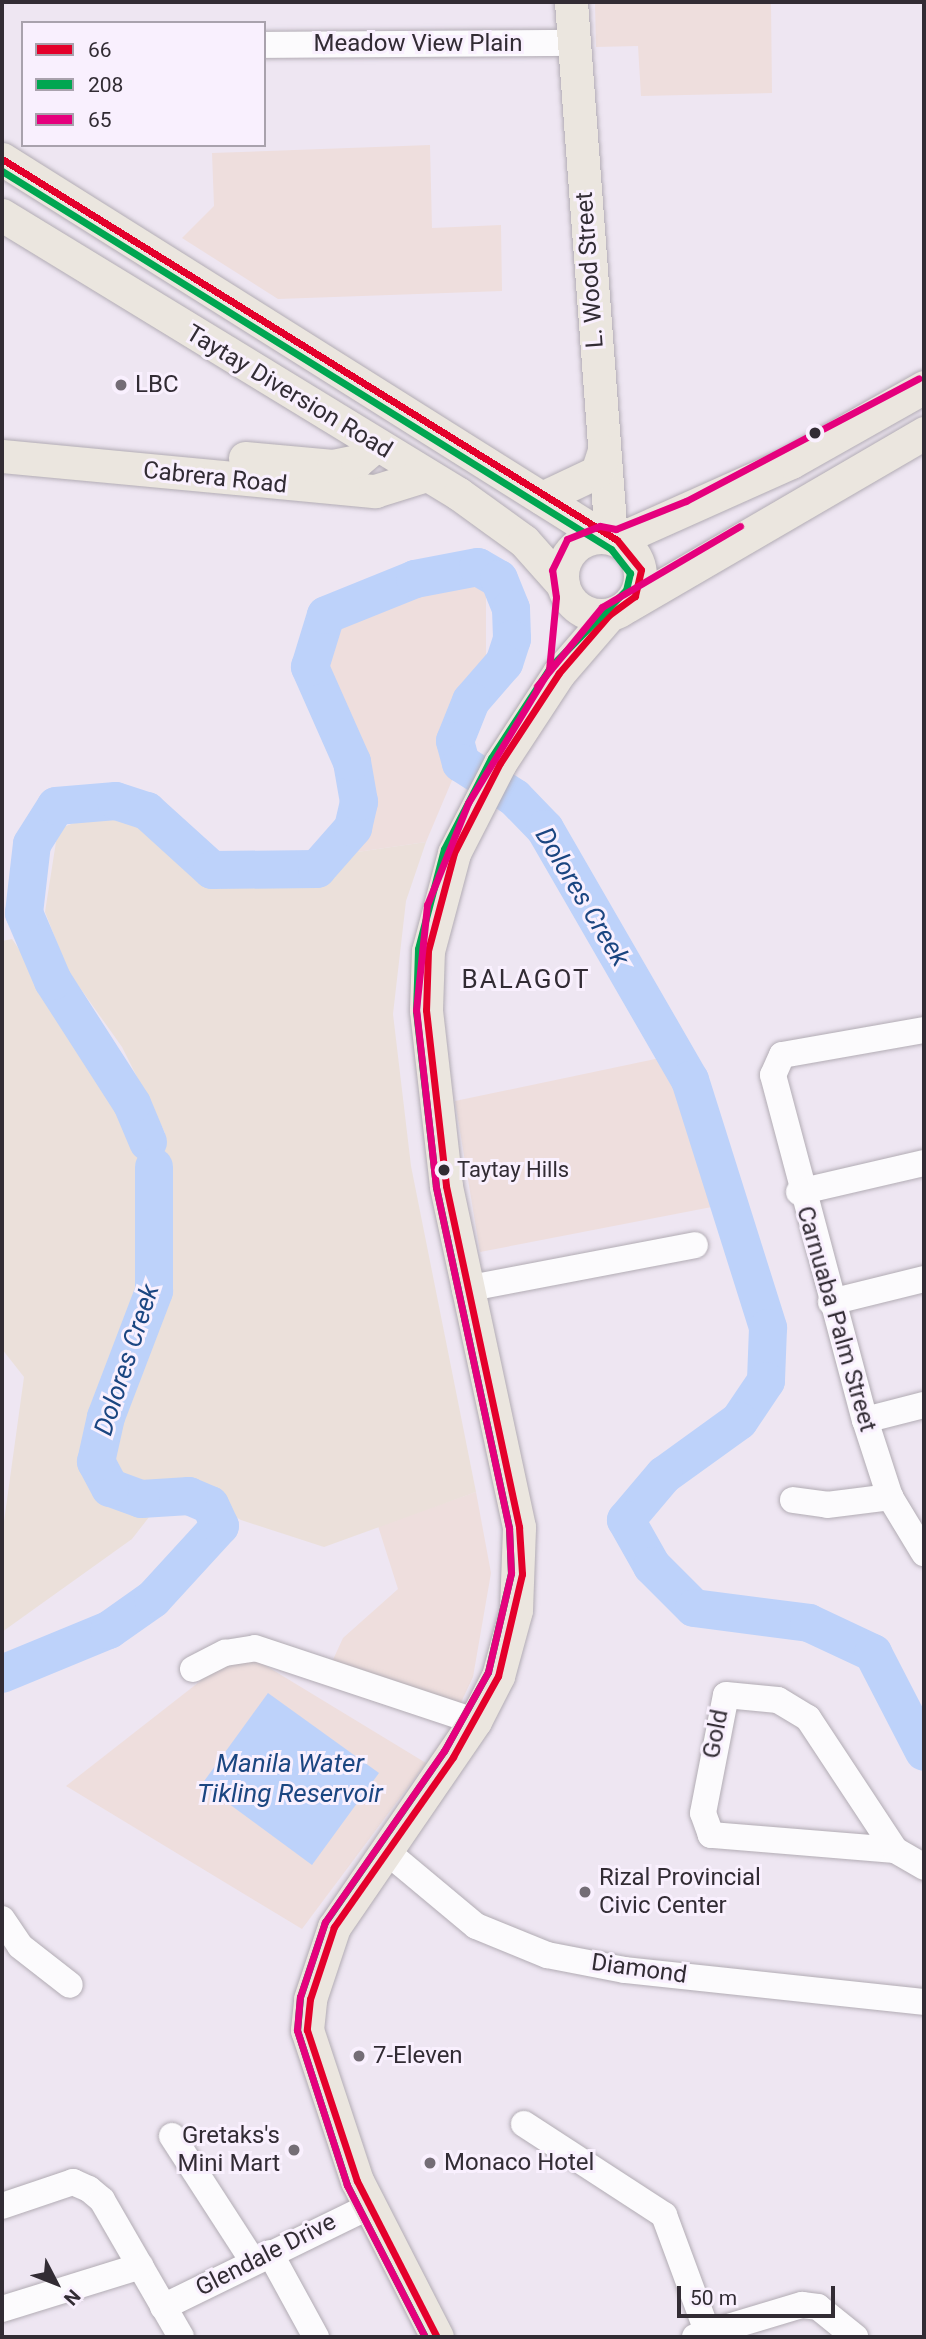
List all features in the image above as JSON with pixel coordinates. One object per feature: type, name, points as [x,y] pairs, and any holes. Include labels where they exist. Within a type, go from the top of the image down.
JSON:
[{"type":"main road","name":"L. Wood Street","points":[[572,2],[572,43],[610,538]]},
{"type":"main road","name":"Taytay Diversion Road","points":[[2,159],[610,538]]},
{"type":"main road","name":"Taytay Diversion Road","points":[[2,215],[426,475],[524,541],[565,591]]},
{"type":"main road","points":[[559,673],[566,557],[588,539],[610,538],[755,480],[924,387]]},
{"type":"main road","name":"Cabrera Road","points":[[2,433],[333,466],[357,461],[376,444]]},
{"type":"main road","points":[[565,591],[586,612],[618,610],[924,433]]},
{"type":"main road","points":[[524,541],[539,541],[553,529],[545,499],[597,472],[604,452]]},
{"type":"main road","name":"Cabrera Road","points":[[2,456],[362,490],[426,475]]},
{"type":"main road","points":[[437,2337],[370,2206],[325,2097],[307,2030],[334,1927],[475,1721],[498,1676],[522,1574],[519,1527],[465,1289],[426,1010],[437,908],[477,808],[500,763],[559,673],[618,610],[641,570],[610,538]]},
{"type":"street","name":"Meadow View Plain","points":[[266,45],[572,43]]},
{"type":"street","name":"Carnuaba Palm Street","points":[[924,1030],[782,1055],[773,1074],[799,1192],[865,1420],[890,1497],[924,1553]]},
{"type":"street","points":[[799,1192],[924,1163]]},
{"type":"street","points":[[465,1289],[695,1245]]},
{"type":"street","points":[[831,1302],[924,1279]]},
{"type":"street","points":[[865,1420],[924,1405]]},
{"type":"street","points":[[793,1500],[827,1505],[890,1497]]},
{"type":"street","points":[[193,1669],[225,1653],[255,1648],[475,1721]]},
{"type":"street","name":"Gold","points":[[895,1850],[808,1718],[778,1700],[726,1695],[703,1813],[712,1835],[895,1850],[924,1867]]},
{"type":"street","name":"Diamond","points":[[386,1851],[476,1926],[547,1955],[625,1970],[924,2002]]},
{"type":"street","points":[[2,1919],[11,1954],[70,1985]]},
{"type":"street","points":[[524,2124],[664,2215],[701,2336],[802,2305],[818,2307],[855,2337]]},
{"type":"street","points":[[173,2136],[316,2337]]},
{"type":"street","points":[[2,2206],[73,2182],[102,2200],[181,2337]]},
{"type":"street","name":"Glendale Drive","points":[[163,2307],[370,2206]]},
{"type":"street","points":[[2,2309],[141,2266]]},
{"type":"shaded area","points":[[595,2],[771,3],[772,93],[641,96],[638,46],[596,47]]},
{"type":"shaded area","points":[[430,145],[432,228],[501,225],[502,291],[278,299],[182,238],[214,206],[212,153]]},
{"type":"shaded area","points":[[462,579],[486,579],[486,670],[444,723],[443,755],[453,778],[426,842],[357,852],[367,821],[368,778],[319,653],[334,627]]},
{"type":"shaded area","points":[[106,811],[135,820],[210,886],[326,878],[357,852],[426,842],[406,901],[393,1014],[411,1166],[476,1492],[324,1547],[241,1520],[177,1481],[132,1539],[2,1632],[2,1536],[24,1377],[2,1349],[2,941],[12,939],[127,1107],[136,1143],[165,1133],[122,1047],[68,971],[45,912],[58,829]]},
{"type":"shaded area","points":[[660,1058],[687,1105],[722,1205],[480,1252],[455,1101]]},
{"type":"shaded area","points":[[476,1492],[491,1573],[473,1677],[457,1711],[331,1664],[343,1638],[398,1589],[378,1526]]},
{"type":"shaded area","points":[[240,1650],[426,1763],[302,1929],[66,1786]]},
{"type":"water","name":"Manila Water Tikling Reservoir","points":[[268,1693],[379,1773],[312,1865],[202,1784]]},
{"type":"waterway","name":"Dolores Creek","points":[[148,1142],[132,1104],[53,981],[24,913],[32,844],[56,806],[116,801],[147,811],[212,870],[317,869],[353,828],[359,802],[352,762],[310,667],[326,615],[415,579],[478,567],[499,579],[511,609],[512,639],[504,663],[471,701],[455,741],[461,763],[515,798],[545,829],[690,1080],[768,1328],[766,1381],[739,1421],[664,1475],[626,1520],[652,1566],[694,1608],[809,1623],[873,1653],[924,1752]]},
{"type":"waterway","name":"Dolores Creek","points":[[2,1674],[109,1630],[153,1599],[220,1526],[210,1505],[189,1496],[141,1499],[110,1488],[96,1462],[106,1417],[154,1291],[154,1167]]},
{"type":"transit line","name":"66","points":[[2,159],[617,540],[641,570],[635,596],[609,615],[559,673],[500,763],[454,853],[428,951],[426,1010],[446,1186],[519,1527],[522,1574],[498,1676],[453,1757],[334,1927],[310,1999],[307,2030],[357,2181],[437,2337]]},
{"type":"transit line","name":"208","points":[[2,171],[611,549],[630,573],[626,590],[551,666],[491,758],[444,849],[418,949],[416,1011],[436,1187],[509,1528],[511,1573],[488,1672],[444,1751],[325,1922],[300,1997],[297,2030],[347,2185],[425,2337]]},
{"type":"transit line","name":"65","points":[[425,2337],[347,2185],[297,2030],[300,1997],[325,1922],[444,1751],[488,1672],[511,1573],[509,1528],[436,1187],[416,1010],[427,905],[468,803],[549,670],[556,597],[552,570],[567,539],[600,526],[616,529],[686,501],[919,378]]},
{"type":"transit line","name":"65","points":[[537,686],[602,607],[740,526]]},
{"type":"place","name":"LBC","points":[[121,385]]},
{"type":"place","name":"Taytay Hills","points":[[444,1170]]},
{"type":"place","name":"Rizal Provincial Civic Center","points":[[585,1892]]},
{"type":"place","name":"7-Eleven","points":[[359,2056]]},
{"type":"place","name":"Gretaks's Mini Mart","points":[[294,2150]]},
{"type":"place","name":"Monaco Hotel","points":[[430,2163]]},
{"type":"district","name":"BALAGOT","points":[[526,980]]}]
